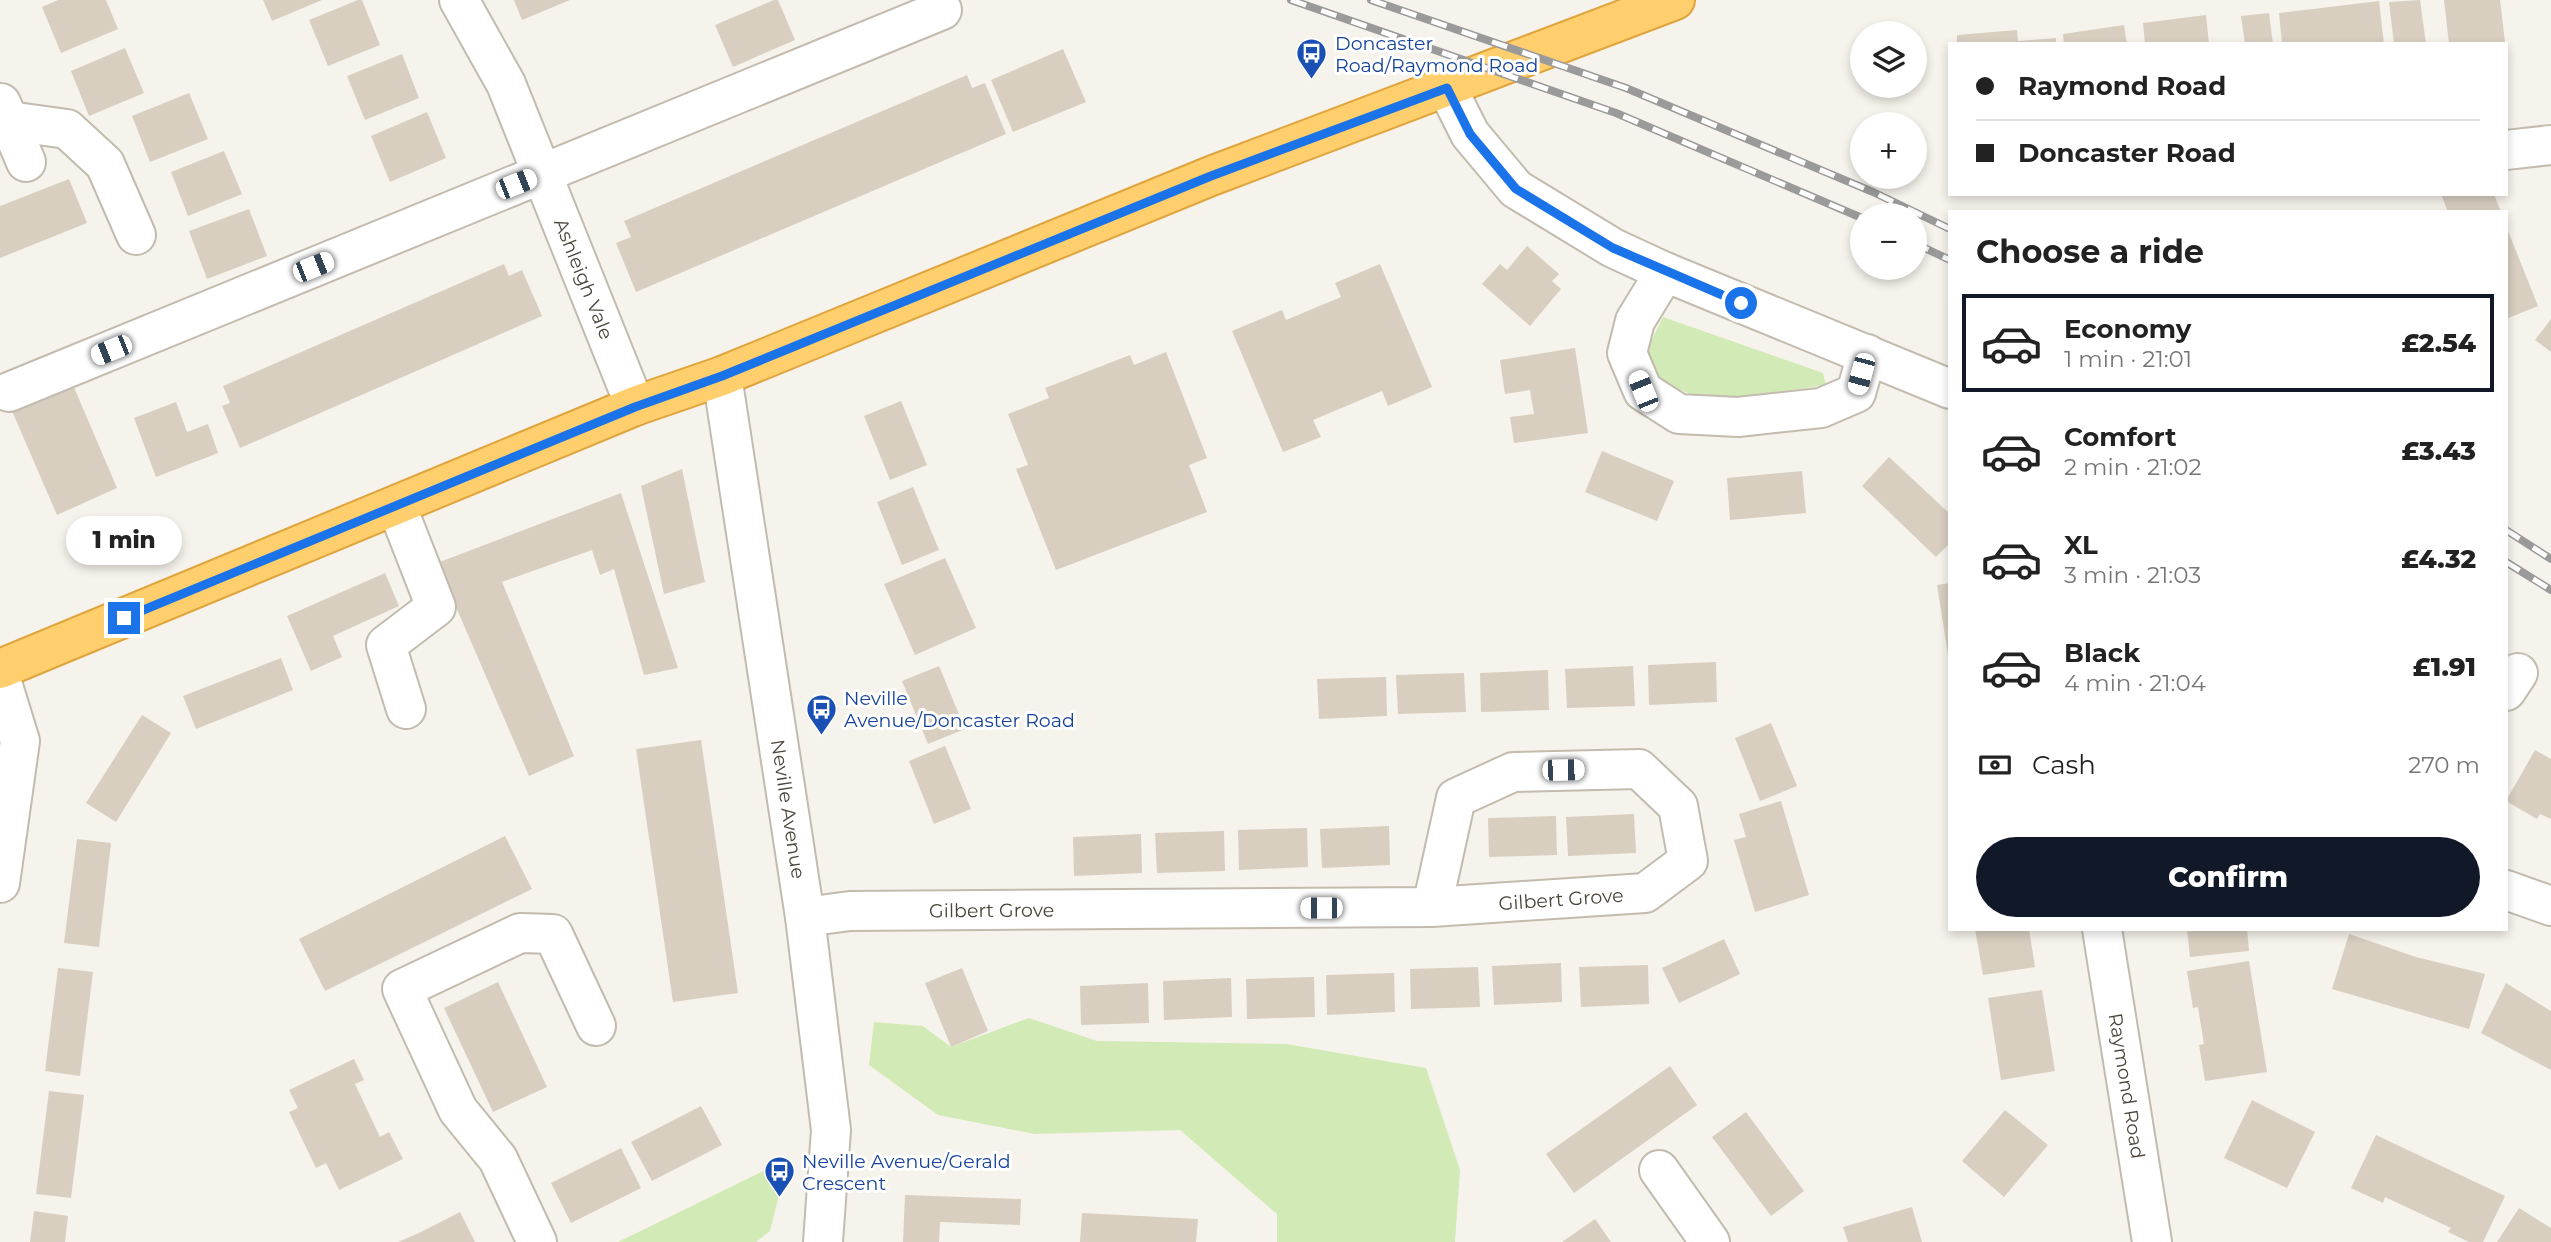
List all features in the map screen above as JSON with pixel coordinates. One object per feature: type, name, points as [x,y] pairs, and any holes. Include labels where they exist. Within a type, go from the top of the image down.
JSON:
[{"type":"highway","points":[[0,669],[635,407],[722,376],[1211,176],[1675,0]]},
{"type":"street","name":"Ashleigh Vale","points":[[459,0],[506,84],[635,407]]},
{"type":"street","points":[[9,392],[942,10]]},
{"type":"street","points":[[1447,88],[1470,134],[1516,189],[1613,248],[1948,388]]},
{"type":"street","points":[[5,111],[26,162]]},
{"type":"street","points":[[5,111],[67,129],[105,164],[136,234]]},
{"type":"street","points":[[2508,150],[2551,145]]},
{"type":"street","points":[[1665,272],[1635,321],[1628,353],[1643,391],[1679,414],[1738,418],[1821,408],[1856,393],[1867,354]]},
{"type":"street","name":"Neville Avenue","points":[[722,376],[805,917],[831,1130],[823,1242]]},
{"type":"street","points":[[397,507],[436,607],[386,645],[406,709]]},
{"type":"street","points":[[0,676],[20,741],[0,883]]},
{"type":"street","name":"Gilbert Grove","points":[[805,917],[850,911],[1432,907],[1645,893],[1688,861],[1678,806],[1639,769],[1513,772],[1455,798],[1432,907]]},
{"type":"street","points":[[2508,891],[2551,906]]},
{"type":"street","name":"Raymond Road","points":[[2102,931],[2152,1242]]},
{"type":"street","points":[[537,1242],[498,1159],[458,1110],[401,989],[520,933],[553,934],[596,1026]]},
{"type":"street","points":[[1659,1170],[1710,1242]]},
{"type":"green space","points":[[1663,317],[1823,373],[1826,385],[1710,402],[1654,379],[1644,356]]},
{"type":"green space","points":[[1029,1018],[1097,1041],[1286,1044],[1426,1068],[1460,1170],[1455,1242],[1277,1242],[1277,1214],[1180,1130],[1035,1134],[938,1115],[869,1065],[874,1022],[923,1026],[951,1047]]},
{"type":"green space","points":[[788,1159],[770,1231],[756,1242],[618,1242]]},
{"type":"building","points":[[58,0],[106,0],[118,29],[61,53],[42,7]]},
{"type":"building","points":[[263,0],[322,0],[272,21]]},
{"type":"building","points":[[362,0],[380,45],[328,66],[309,20]]},
{"type":"building","points":[[514,0],[570,0],[522,20]]},
{"type":"building","points":[[778,0],[795,40],[733,67],[715,25]]},
{"type":"building","points":[[2420,0],[2426,42],[2394,42],[2389,2]]},
{"type":"building","points":[[2444,0],[2500,0],[2505,42],[2449,42]]},
{"type":"building","points":[[2379,1],[2384,42],[2282,42],[2279,13]]},
{"type":"building","points":[[2269,13],[2273,42],[2245,42],[2241,16]]},
{"type":"building","points":[[2206,15],[2209,42],[2145,42],[2143,23]]},
{"type":"building","points":[[2124,25],[2127,42],[2064,42],[2063,34]]},
{"type":"building","points":[[2017,30],[2018,41],[2056,38],[2056,42],[1957,42],[1957,35]]},
{"type":"building","points":[[125,48],[144,93],[89,116],[71,71]]},
{"type":"building","points":[[1063,49],[1086,102],[1013,132],[991,80]]},
{"type":"building","points":[[402,54],[419,98],[365,120],[347,76]]},
{"type":"building","points":[[967,75],[972,88],[985,83],[1006,134],[636,292],[616,243],[631,237],[624,221]]},
{"type":"building","points":[[189,93],[208,139],[150,162],[132,116]]},
{"type":"building","points":[[427,112],[446,158],[390,182],[371,136]]},
{"type":"building","points":[[224,151],[242,194],[188,216],[171,172]]},
{"type":"building","points":[[69,179],[87,223],[0,258],[0,206]]},
{"type":"building","points":[[2442,196],[2495,196],[2500,210],[2447,210]]},
{"type":"building","points":[[249,209],[267,256],[207,279],[189,231]]},
{"type":"building","points":[[2508,231],[2538,306],[2508,318]]},
{"type":"building","points":[[1527,246],[1559,274],[1552,281],[1561,289],[1530,326],[1482,284],[1500,264],[1507,270]]},
{"type":"building","points":[[504,264],[509,276],[522,270],[542,316],[240,448],[222,406],[230,403],[223,386]]},
{"type":"building","points":[[1380,264],[1432,387],[1388,406],[1382,391],[1313,420],[1321,437],[1283,452],[1232,331],[1282,310],[1286,320],[1341,297],[1335,283]]},
{"type":"building","points":[[2551,319],[2551,352],[2535,340]]},
{"type":"building","points":[[1575,348],[1588,433],[1514,443],[1510,417],[1534,414],[1530,390],[1505,394],[1500,360]]},
{"type":"building","points":[[1166,352],[1207,458],[1189,465],[1207,512],[1056,570],[1016,469],[1028,465],[1008,414],[1049,398],[1045,388],[1130,355],[1134,365]]},
{"type":"building","points":[[73,385],[117,488],[57,515],[12,411]]},
{"type":"building","points":[[901,401],[927,465],[890,480],[864,416]]},
{"type":"building","points":[[176,402],[187,432],[208,424],[218,453],[156,477],[134,418]]},
{"type":"building","points":[[1602,451],[1674,481],[1657,521],[1585,492]]},
{"type":"building","points":[[1889,457],[1948,512],[1948,545],[1936,557],[1862,486]]},
{"type":"building","points":[[682,469],[705,582],[664,594],[641,486]]},
{"type":"building","points":[[1802,471],[1806,513],[1730,520],[1727,478]]},
{"type":"building","points":[[913,487],[939,550],[902,565],[877,502]]},
{"type":"building","points":[[621,493],[678,668],[644,675],[614,569],[600,575],[592,550],[502,582],[574,756],[529,776],[437,563]]},
{"type":"building","points":[[945,558],[976,628],[915,655],[884,584]]},
{"type":"building","points":[[385,573],[399,606],[333,636],[342,657],[311,671],[287,616]]},
{"type":"building","points":[[1948,583],[1948,655],[1937,585]]},
{"type":"building","points":[[281,658],[293,690],[196,729],[183,696]]},
{"type":"building","points":[[1716,662],[1717,702],[1649,705],[1648,665]]},
{"type":"building","points":[[939,666],[965,729],[928,744],[902,681]]},
{"type":"building","points":[[1633,666],[1635,706],[1567,708],[1565,669]]},
{"type":"building","points":[[1548,670],[1549,710],[1481,712],[1480,673]]},
{"type":"building","points":[[1464,673],[1466,712],[1398,714],[1396,675]]},
{"type":"building","points":[[1386,677],[1387,716],[1319,719],[1317,679]]},
{"type":"building","points":[[142,715],[171,733],[116,822],[86,803]]},
{"type":"building","points":[[1771,723],[1797,786],[1760,801],[1735,738]]},
{"type":"building","points":[[701,740],[738,993],[673,1002],[636,749]]},
{"type":"building","points":[[945,746],[971,809],[934,824],[909,761]]},
{"type":"building","points":[[2535,750],[2551,759],[2551,819],[2540,814],[2537,819],[2508,802],[2508,797]]},
{"type":"building","points":[[1781,801],[1809,895],[1755,912],[1734,840],[1746,837],[1739,814]]},
{"type":"building","points":[[1634,814],[1636,853],[1568,856],[1566,817]]},
{"type":"building","points":[[1556,816],[1557,855],[1489,857],[1488,818]]},
{"type":"building","points":[[1389,826],[1390,865],[1322,868],[1320,829]]},
{"type":"building","points":[[1307,828],[1308,867],[1239,870],[1238,830]]},
{"type":"building","points":[[1224,831],[1225,871],[1157,873],[1155,833]]},
{"type":"building","points":[[1141,834],[1142,873],[1074,876],[1073,837]]},
{"type":"building","points":[[505,836],[532,889],[325,991],[299,939]]},
{"type":"building","points":[[77,839],[111,843],[99,947],[64,943]]},
{"type":"building","points":[[1975,931],[2029,931],[2035,967],[1983,975]]},
{"type":"building","points":[[2187,931],[2247,931],[2249,951],[2190,957]]},
{"type":"building","points":[[2349,934],[2416,957],[2485,974],[2469,1029],[2332,989]]},
{"type":"building","points":[[1724,939],[1740,974],[1679,1003],[1662,968]]},
{"type":"building","points":[[2249,961],[2267,1072],[2205,1081],[2199,1045],[2204,1044],[2198,1007],[2193,1008],[2187,971]]},
{"type":"building","points":[[1561,963],[1562,1002],[1494,1005],[1492,966]]},
{"type":"building","points":[[1648,965],[1649,1004],[1581,1007],[1579,967]]},
{"type":"building","points":[[1478,967],[1480,1007],[1411,1009],[1410,969]]},
{"type":"building","points":[[58,968],[93,972],[80,1076],[45,1071]]},
{"type":"building","points":[[962,968],[988,1031],[951,1047],[925,983]]},
{"type":"building","points":[[1394,973],[1395,1012],[1327,1015],[1326,975]]},
{"type":"building","points":[[1314,977],[1315,1017],[1247,1019],[1246,979]]},
{"type":"building","points":[[1231,978],[1232,1017],[1164,1020],[1163,981]]},
{"type":"building","points":[[498,982],[547,1087],[493,1112],[444,1008]]},
{"type":"building","points":[[1148,983],[1149,1023],[1081,1025],[1080,986]]},
{"type":"building","points":[[2506,983],[2551,1011],[2551,1070],[2481,1033]]},
{"type":"building","points":[[2042,990],[2055,1071],[2001,1080],[1988,998]]},
{"type":"building","points":[[354,1059],[364,1080],[355,1084],[380,1137],[389,1132],[403,1159],[339,1190],[326,1163],[316,1168],[289,1112],[298,1108],[289,1090]]},
{"type":"building","points":[[1670,1066],[1697,1105],[1574,1193],[1546,1154]]},
{"type":"building","points":[[49,1091],[84,1095],[71,1198],[36,1194]]},
{"type":"building","points":[[2252,1100],[2315,1132],[2287,1188],[2224,1158]]},
{"type":"building","points":[[701,1106],[722,1145],[652,1181],[631,1142]]},
{"type":"building","points":[[2005,1110],[2048,1145],[2004,1197],[1962,1161]]},
{"type":"building","points":[[1746,1112],[1804,1191],[1771,1216],[1712,1137]]},
{"type":"building","points":[[2376,1135],[2505,1196],[2483,1242],[2469,1242],[2448,1232],[2451,1228],[2385,1197],[2383,1203],[2351,1188]]},
{"type":"building","points":[[621,1148],[641,1188],[571,1223],[551,1183]]},
{"type":"building","points":[[905,1195],[1021,1199],[1020,1225],[940,1222],[939,1242],[903,1242]]},
{"type":"building","points":[[1912,1207],[1922,1242],[1848,1242],[1843,1227]]},
{"type":"building","points":[[2519,1208],[2551,1228],[2551,1242],[2497,1242]]},
{"type":"building","points":[[34,1211],[68,1216],[65,1242],[30,1242]]},
{"type":"building","points":[[460,1212],[475,1242],[398,1242],[419,1233]]},
{"type":"building","points":[[1082,1213],[1198,1219],[1196,1242],[1080,1242]]},
{"type":"building","points":[[1595,1219],[1611,1242],[1562,1242]]},
{"type":"railway","points":[[1291,0],[1616,113],[1850,213]]},
{"type":"railway","points":[[1371,0],[1626,88],[1873,192],[1948,228]]},
{"type":"railway","points":[[1927,249],[1948,259]]},
{"type":"railway","points":[[2508,531],[2551,559]]},
{"type":"railway","points":[[2508,563],[2551,590]]},
{"type":"place","name":"Doncaster Road/Raymond Road","points":[[1312,81]]},
{"type":"place","name":"Neville Avenue/Doncaster Road","points":[[821,736]]},
{"type":"place","name":"Neville Avenue/Gerald Crescent","points":[[779,1199]]},
{"type":"route","points":[[124,618],[635,407],[722,376],[1211,176],[1447,88],[1470,134],[1516,189],[1613,248],[1741,303]]}]
